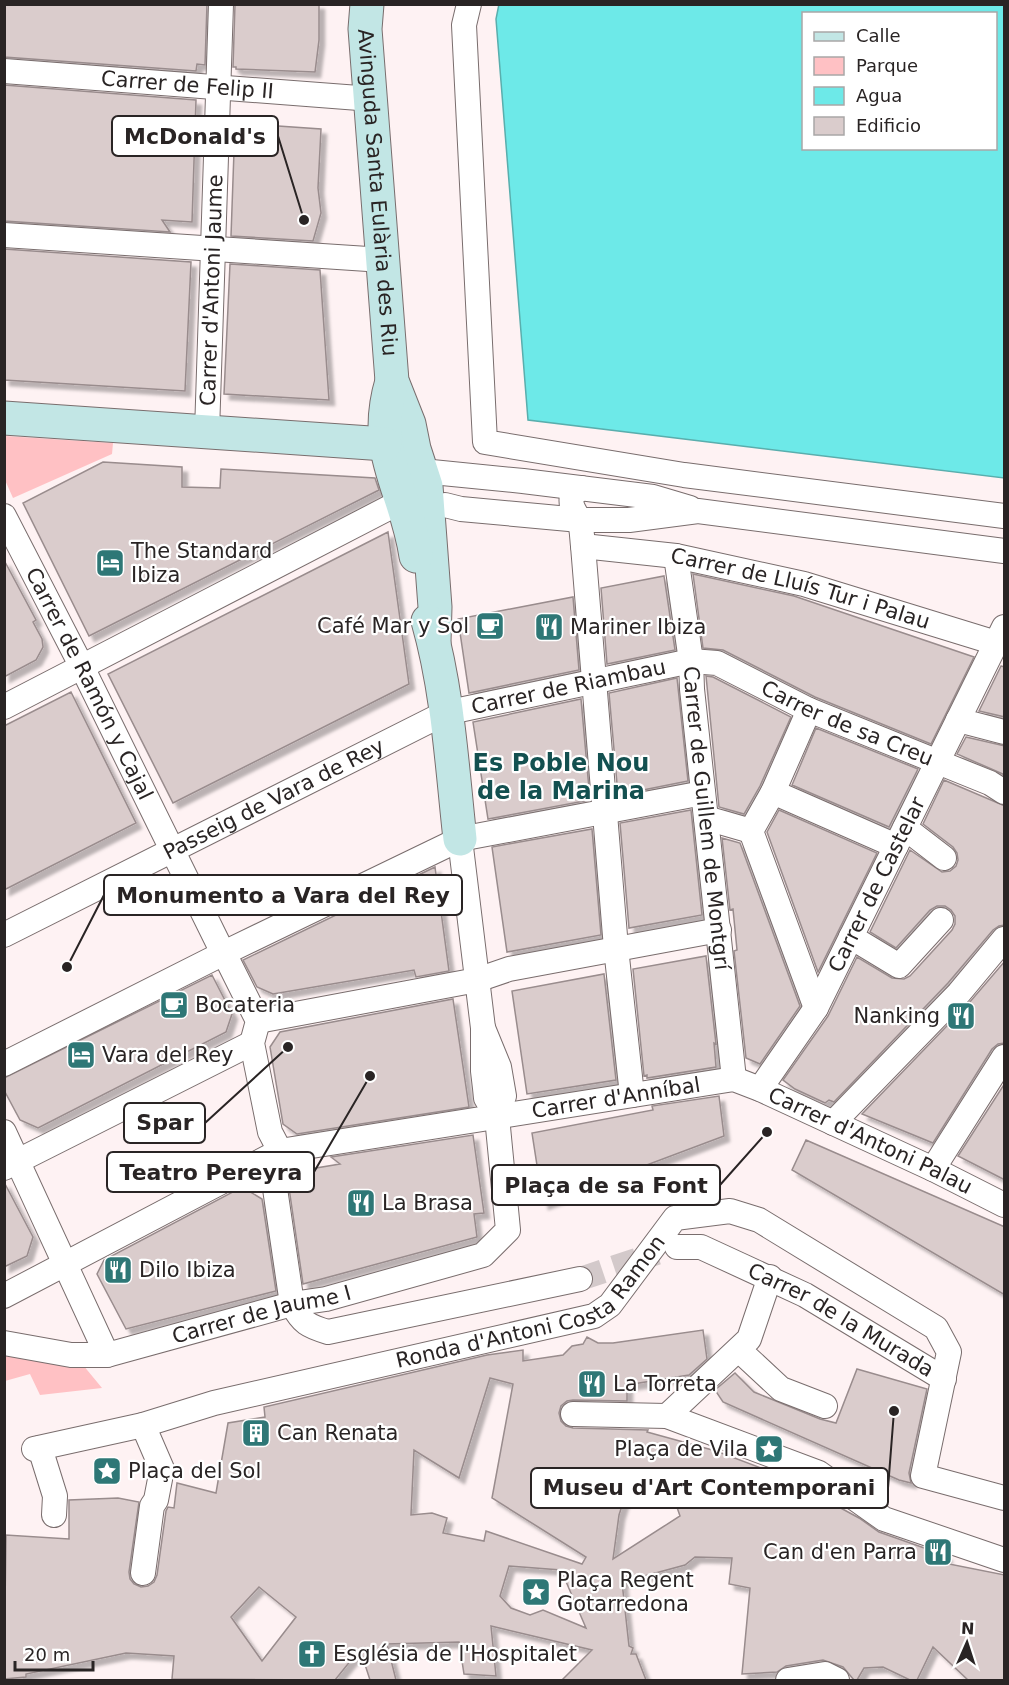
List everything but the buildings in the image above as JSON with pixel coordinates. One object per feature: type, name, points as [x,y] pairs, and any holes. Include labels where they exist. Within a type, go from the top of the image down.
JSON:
[{"type":"street","name":"Carrer d'Antoni Jaume","points":[[207,432],[221,4]]},
{"type":"street","name":"Avinguda Santa Eulària des Riu","points":[[367,4],[365,29],[392,381],[393,428]]},
{"type":"street","points":[[469,4],[464,25],[485,442],[684,476],[1005,516]]},
{"type":"street","name":"Carrer de Felip II","points":[[4,71],[372,99]]},
{"type":"street","points":[[4,236],[383,260]]},
{"type":"street","points":[[4,418],[207,432],[393,428],[391,470],[424,495],[461,508],[580,520],[629,520],[698,510]]},
{"type":"street","points":[[522,513],[531,506],[533,499],[529,486],[523,480]]},
{"type":"street","points":[[4,707],[324,542],[424,495],[523,480],[653,497],[698,510],[1005,551]]},
{"type":"street","points":[[581,488],[572,495],[571,503],[573,513],[580,520],[583,546],[592,680],[616,948],[632,1095]]},
{"type":"street","points":[[424,495],[435,607],[434,642],[445,713],[483,1028],[483,1071],[486,1098],[497,1117]]},
{"type":"street","name":"Carrer de Ramón y Cajal","points":[[4,516],[82,667],[194,898],[225,953],[255,1032],[270,1132],[280,1151]]},
{"type":"street","name":"Carrer de Lluís Tur i Palau","points":[[583,546],[676,556],[804,584],[1000,635]]},
{"type":"street","name":"Carrer de Guillem de Montgrí","points":[[676,556],[691,661],[734,1079]]},
{"type":"street","name":"Carrer de Castelar","points":[[760,1089],[816,1008],[1000,635]]},
{"type":"street","name":"Carrer de Riambau","points":[[445,713],[592,680],[691,661]]},
{"type":"street","name":"Carrer de sa Creu","points":[[691,661],[717,663],[809,710],[990,783],[1005,792]]},
{"type":"street","points":[[809,710],[773,792],[751,831],[816,1008]]},
{"type":"street","name":"Passeig de Vara de Rey","points":[[4,935],[445,713]]},
{"type":"street","points":[[958,720],[1005,732]]},
{"type":"street","points":[[773,792],[900,837],[944,858]]},
{"type":"street","points":[[4,1064],[460,839],[703,793]]},
{"type":"street","points":[[706,818],[751,831]]},
{"type":"street","points":[[851,938],[899,966],[941,920]]},
{"type":"street","points":[[11,1164],[255,1032],[477,980],[508,969],[720,930]]},
{"type":"street","points":[[832,1123],[959,993],[1005,939]]},
{"type":"street","points":[[933,1169],[1005,1057]]},
{"type":"street","name":"Carrer d'Antoni Palau","points":[[734,1079],[933,1169],[1005,1205]]},
{"type":"street","name":"Carrer d'Anníbal","points":[[280,1151],[734,1079]]},
{"type":"street","name":"Carrer de Jaume I","points":[[4,1343],[72,1355],[107,1355],[292,1304],[326,1299],[483,1255],[508,1230],[497,1117]]},
{"type":"street","points":[[4,1132],[11,1164],[64,1264],[107,1355]]},
{"type":"street","points":[[4,1296],[280,1151]]},
{"type":"street","points":[[280,1151],[273,1175],[292,1304],[300,1318],[310,1327],[328,1332],[580,1279]]},
{"type":"street","name":"Ronda d'Antoni Costa Ramon","points":[[53,1503],[37,1448],[143,1425],[214,1403],[594,1316],[610,1305],[675,1218],[730,1211],[759,1220],[936,1328],[949,1352],[944,1379]]},
{"type":"street","name":"Carrer de la Murada","points":[[677,1246],[701,1247],[770,1277],[805,1295],[944,1379],[923,1476],[1005,1498]]},
{"type":"street","points":[[667,1416],[749,1339],[770,1277]]},
{"type":"street","points":[[739,1350],[781,1389],[825,1406]]},
{"type":"street","points":[[573,1414],[667,1416],[819,1473],[884,1519],[1005,1560]]},
{"type":"street","points":[[143,1425],[162,1469],[165,1502],[152,1506],[144,1573]]},
{"type":"street","points":[[788,1680],[825,1674],[837,1680]]},
{"type":"green space","points":[[4,436],[113,443],[112,454],[13,498],[5,480]]},
{"type":"green space","points":[[5,1356],[83,1365],[102,1388],[40,1395],[30,1374],[5,1381]]},
{"type":"water","points":[[499,4],[1004,5],[1004,478],[528,420],[496,19]]},
{"type":"tunnel","points":[[580,1279],[657,1253]]},
{"type":"place","name":"McDonald's","points":[[304,220]]},
{"type":"place","name":"The Standard Ibiza","points":[[110,563]]},
{"type":"place","name":"Café Mar y Sol","points":[[490,626]]},
{"type":"place","name":"Mariner Ibiza","points":[[549,627]]},
{"type":"place","name":"Monumento a Vara del Rey","points":[[67,967]]},
{"type":"place","name":"Bocateria","points":[[174,1005]]},
{"type":"place","name":"Nanking","points":[[961,1016]]},
{"type":"place","name":"Spar","points":[[288,1047]]},
{"type":"place","name":"Vara del Rey","points":[[81,1055]]},
{"type":"place","name":"Teatro Pereyra","points":[[370,1076]]},
{"type":"place","name":"Plaça de sa Font","points":[[767,1132]]},
{"type":"place","name":"La Brasa","points":[[361,1203]]},
{"type":"place","name":"Dilo Ibiza","points":[[118,1270]]},
{"type":"place","name":"La Torreta","points":[[592,1384]]},
{"type":"place","name":"Museu d'Art Contemporani","points":[[894,1411]]},
{"type":"place","name":"Can Renata","points":[[256,1433]]},
{"type":"place","name":"Plaça de Vila","points":[[769,1449]]},
{"type":"place","name":"Plaça del Sol","points":[[107,1471]]},
{"type":"place","name":"Can d'en Parra","points":[[938,1552]]},
{"type":"place","name":"Plaça Regent Gotarredona","points":[[536,1592]]},
{"type":"place","name":"Església de l'Hospitalet","points":[[312,1654]]},
{"type":"district","name":"Es Poble Nou de la Marina","points":[[561,777]]}]
